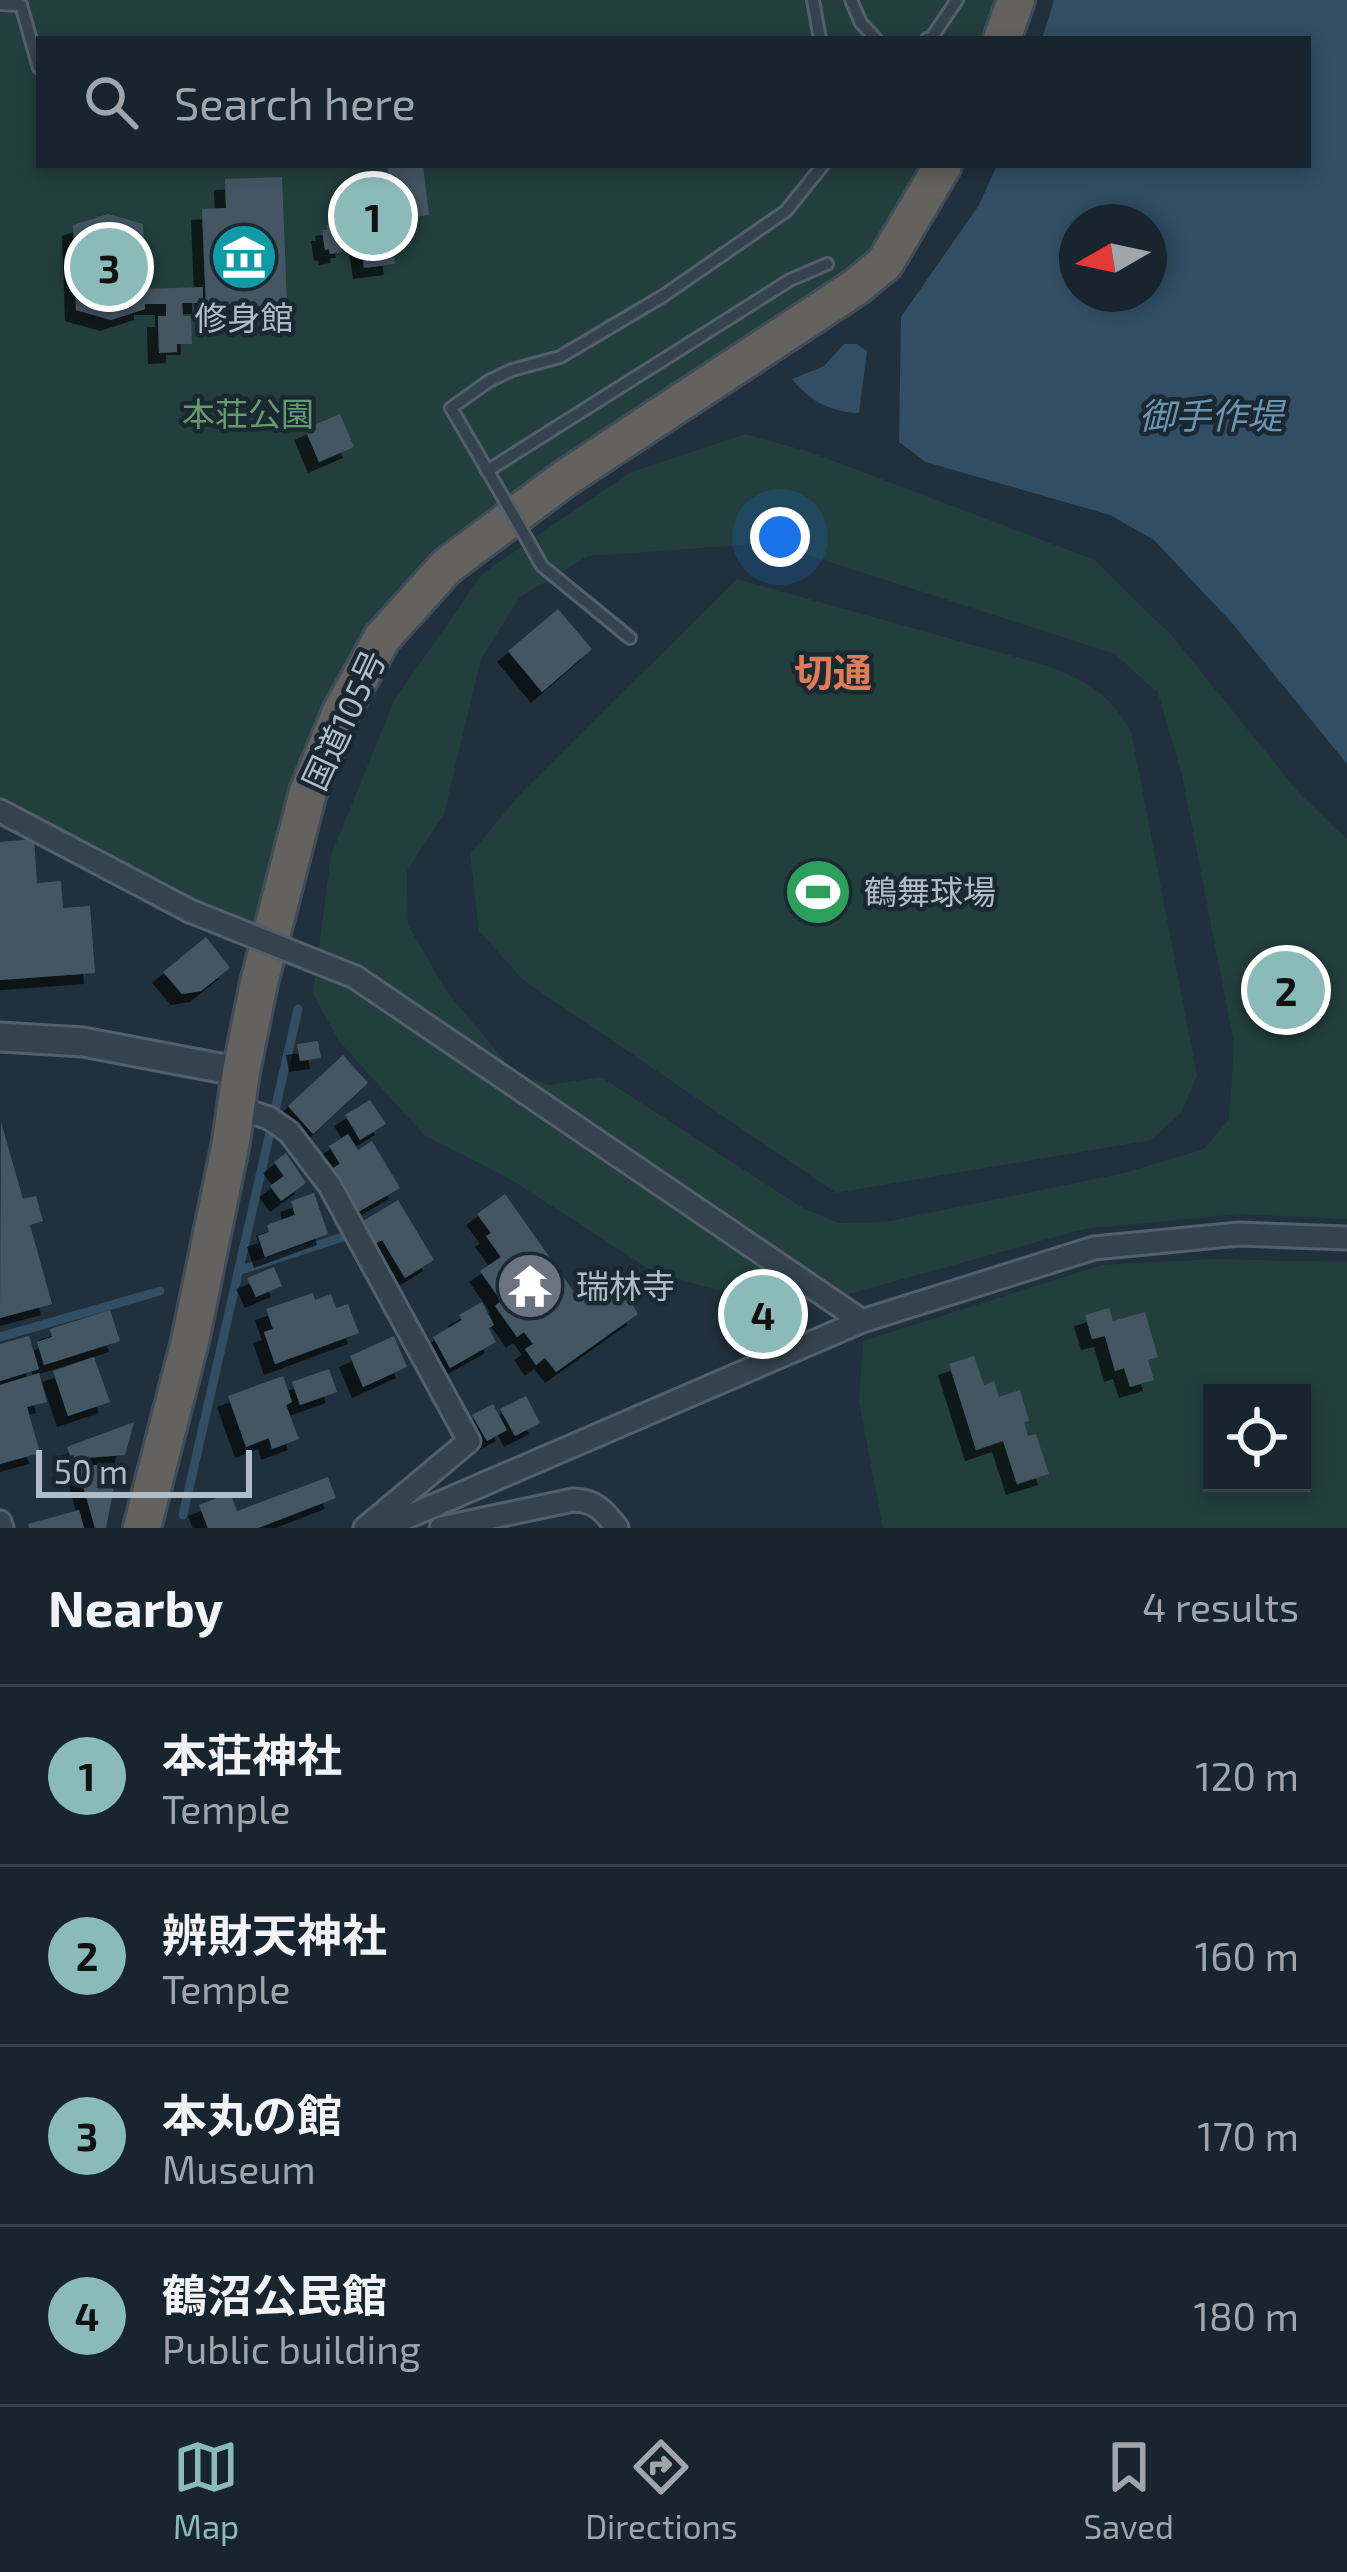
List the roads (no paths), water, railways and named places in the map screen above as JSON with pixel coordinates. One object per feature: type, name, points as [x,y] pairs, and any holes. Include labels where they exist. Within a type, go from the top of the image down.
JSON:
[{"type":"highway","points":[[1003,36],[1016,0]]},
{"type":"highway","name":"国道105号","points":[[142,1528],[249,1099],[260,983],[308,793],[340,714],[382,638],[447,566],[547,491],[885,263],[941,168]]},
{"type":"street","points":[[0,811],[190,911],[356,977],[862,1321]]},
{"type":"street","points":[[0,1036],[83,1042],[249,1099],[289,1132],[330,1186],[470,1441],[365,1528]]},
{"type":"street","points":[[382,1528],[862,1321],[1094,1248],[1239,1234],[1347,1238]]},
{"type":"street","points":[[441,1528],[573,1499],[602,1508],[617,1528]]},
{"type":"lane","points":[[813,0],[819,36]]},
{"type":"lane","points":[[850,0],[873,36]]},
{"type":"lane","points":[[933,36],[958,0]]},
{"type":"lane","points":[[0,4],[21,4],[36,57]]},
{"type":"lane","points":[[630,638],[542,566],[451,408],[489,381],[560,356],[663,296],[787,211],[821,168]]},
{"type":"lane","points":[[487,471],[790,280],[827,264]]},
{"type":"water","name":"御手作堤","points":[[1054,0],[1347,0],[1347,764],[1232,623],[1154,540],[1110,515],[926,462],[899,442],[901,317],[979,205],[996,168],[1311,168],[1311,36],[1043,36]]},
{"type":"water","points":[[844,344],[857,344],[867,351],[859,413],[821,404],[792,379],[824,366]]},
{"type":"waterway","points":[[183,1515],[298,1009]]},
{"type":"waterway","points":[[241,1270],[343,1237]]},
{"type":"waterway","points":[[0,1337],[160,1291]]},
{"type":"place","name":"本荘神社","points":[[373,216]]},
{"type":"place","name":"修身館","points":[[244,257]]},
{"type":"place","name":"本丸の館","points":[[109,267]]},
{"type":"place","name":"鶴舞球場","points":[[818,892]]},
{"type":"place","name":"辨財天神社","points":[[1286,990]]},
{"type":"place","name":"瑞林寺","points":[[530,1286]]},
{"type":"place","name":"鶴沼公民館","points":[[763,1314]]},
{"type":"district","name":"切通","points":[[833,673]]},
{"type":"park label","name":"本荘公園","points":[[248,414]]}]
